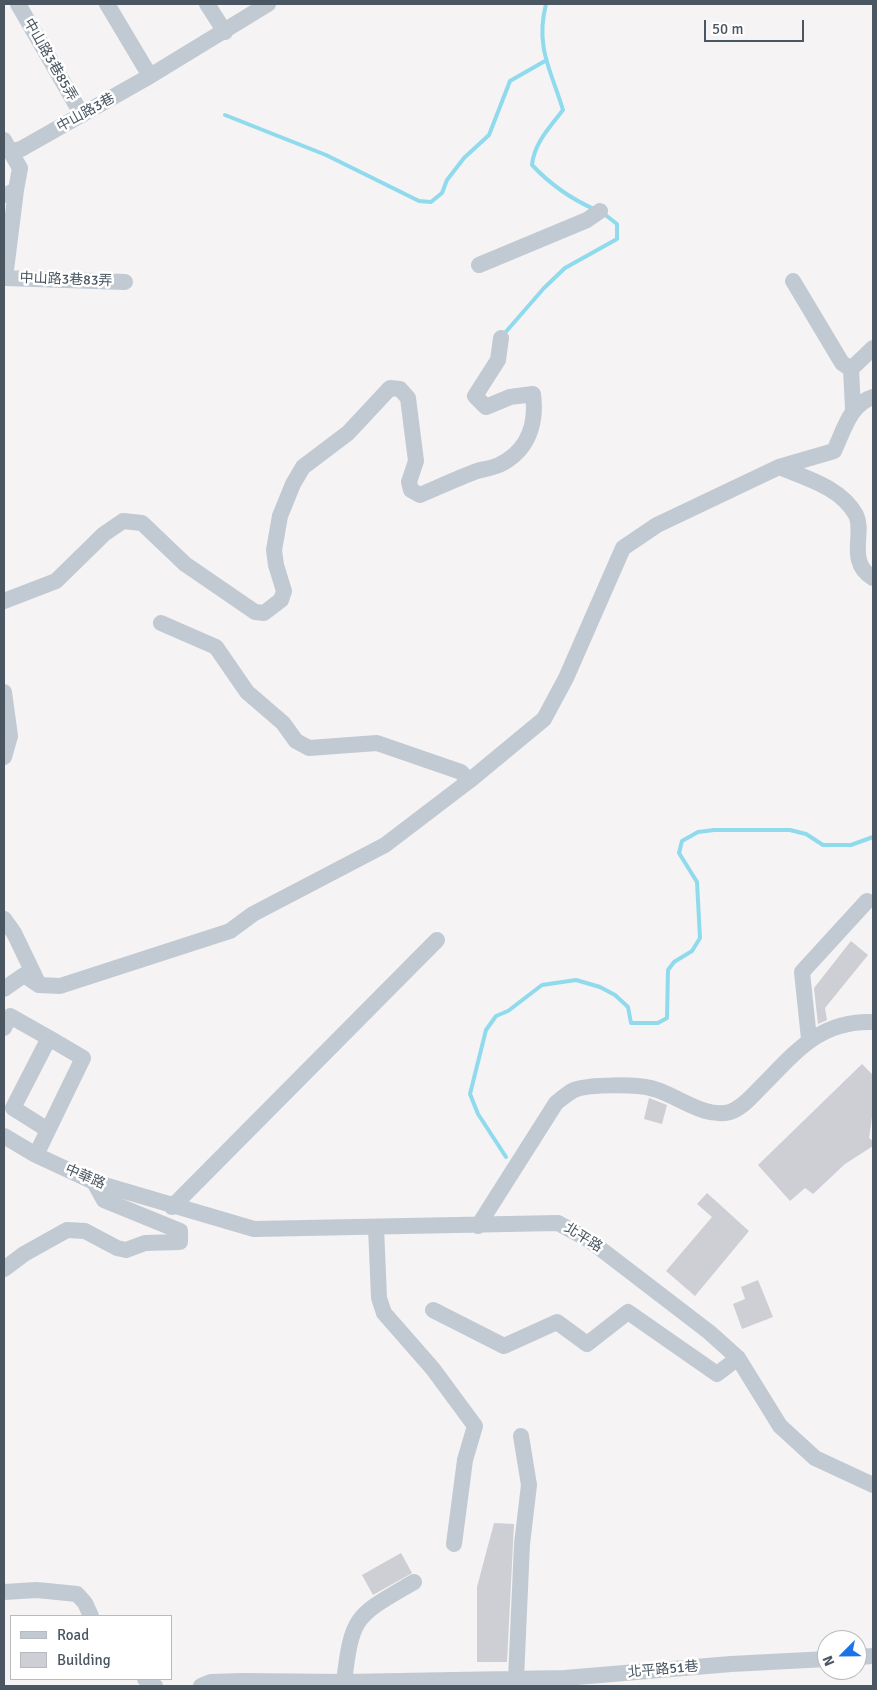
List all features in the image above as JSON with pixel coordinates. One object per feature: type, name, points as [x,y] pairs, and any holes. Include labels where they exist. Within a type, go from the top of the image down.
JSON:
[{"type":"street","name":"中山路3巷85弄","points":[[18,4],[82,115]]},
{"type":"street","points":[[107,4],[150,76]]},
{"type":"street","points":[[207,4],[225,32]]},
{"type":"street","name":"中山路3巷","points":[[12,147],[82,115],[225,32],[268,4]]},
{"type":"street","name":"中山路3巷83弄","points":[[12,147],[20,168],[10,194],[4,280],[125,282]]},
{"type":"street","points":[[479,265],[587,220],[600,211]]},
{"type":"street","points":[[793,281],[842,363],[851,369]]},
{"type":"street","points":[[4,601],[56,581],[104,534],[123,521],[142,523],[185,564],[255,612],[264,613],[281,600],[284,590],[276,565],[274,550],[280,516],[293,484],[303,467],[348,433],[390,388],[400,389],[408,398],[416,461],[409,482],[411,490],[420,495],[477,471],[498,465],[515,455],[532,430],[535,409],[533,394],[510,396],[486,407],[475,396],[493,371],[498,360],[501,338]]},
{"type":"street","points":[[4,989],[24,975],[39,985],[60,986],[230,931],[253,914],[385,845],[469,781],[544,718],[566,678],[624,548],[656,525],[779,467],[834,451],[853,409],[851,369],[873,348]]},
{"type":"street","points":[[853,409],[865,400],[873,397]]},
{"type":"street","points":[[779,467],[836,492],[857,516],[858,554],[864,573],[873,578]]},
{"type":"street","points":[[160,623],[216,647],[247,692],[283,723],[296,741],[310,748],[377,743],[461,772],[469,781]]},
{"type":"street","points":[[4,692],[10,736],[4,756]]},
{"type":"street","points":[[809,1039],[802,972],[867,901]]},
{"type":"street","points":[[4,919],[14,933],[39,985]]},
{"type":"street","points":[[172,1207],[437,940]]},
{"type":"street","points":[[4,1028],[10,1016],[83,1058],[36,1155]]},
{"type":"street","points":[[478,1226],[556,1103],[574,1090],[588,1086],[654,1088],[713,1112],[728,1112],[744,1104],[809,1039],[827,1029],[846,1023],[873,1022]]},
{"type":"street","points":[[48,1130],[8,1105],[49,1038]]},
{"type":"street","name":"中華路","points":[[4,1136],[36,1155],[94,1182],[172,1207]]},
{"type":"street","points":[[4,1269],[24,1254],[67,1230],[85,1231],[118,1248],[126,1250],[145,1243],[180,1242],[180,1231],[104,1200],[94,1182]]},
{"type":"street","name":"北平路","points":[[172,1207],[254,1229],[558,1223],[589,1240],[709,1332],[738,1358],[780,1426],[815,1458],[873,1485]]},
{"type":"street","points":[[376,1227],[380,1298],[384,1313],[433,1369],[475,1426],[465,1460],[454,1544]]},
{"type":"street","points":[[433,1310],[504,1346],[557,1322],[587,1344],[628,1312],[716,1374],[738,1358]]},
{"type":"street","points":[[516,1679],[522,1544],[529,1485],[521,1436]]},
{"type":"street","points":[[344,1682],[349,1642],[356,1622],[368,1609],[414,1582]]},
{"type":"street","points":[[4,1592],[37,1590],[77,1594],[85,1603],[91,1615]]},
{"type":"street","name":"北平路51巷","points":[[201,1686],[211,1682],[243,1681],[344,1682],[565,1678],[731,1664],[817,1660]]},
{"type":"building","points":[[851,941],[868,955],[825,1008],[827,1020],[818,1024],[814,988]]},
{"type":"building","points":[[862,1064],[873,1075],[873,1110],[869,1138],[873,1141],[873,1146],[845,1164],[813,1194],[805,1188],[790,1201],[758,1165]]},
{"type":"building","points":[[649,1098],[667,1105],[662,1124],[644,1119]]},
{"type":"building","points":[[707,1193],[749,1231],[695,1296],[666,1271],[712,1217],[697,1204]]},
{"type":"building","points":[[758,1280],[773,1317],[742,1329],[733,1304],[745,1299],[741,1287]]},
{"type":"building","points":[[494,1523],[514,1524],[507,1662],[477,1662],[477,1587]]},
{"type":"building","points":[[401,1553],[412,1573],[373,1595],[362,1575]]},
{"type":"waterway","points":[[546,4],[543,19],[543,46],[563,110],[539,142],[532,165],[561,190],[594,209]]},
{"type":"waterway","points":[[225,115],[326,155],[419,201],[431,202],[442,193],[447,180],[464,158],[489,135],[510,81],[545,61]]},
{"type":"waterway","points":[[504,334],[544,288],[565,268],[617,239],[617,224],[603,213]]},
{"type":"waterway","points":[[506,1157],[478,1114],[470,1094],[486,1030],[496,1016],[508,1011],[542,985],[576,980],[600,987],[615,995],[628,1007],[631,1023],[658,1023],[667,1018],[668,970],[674,962],[692,951],[700,938],[697,882],[679,853],[682,841],[698,832],[714,830],[790,830],[806,834],[823,845],[851,845],[873,837]]}]
